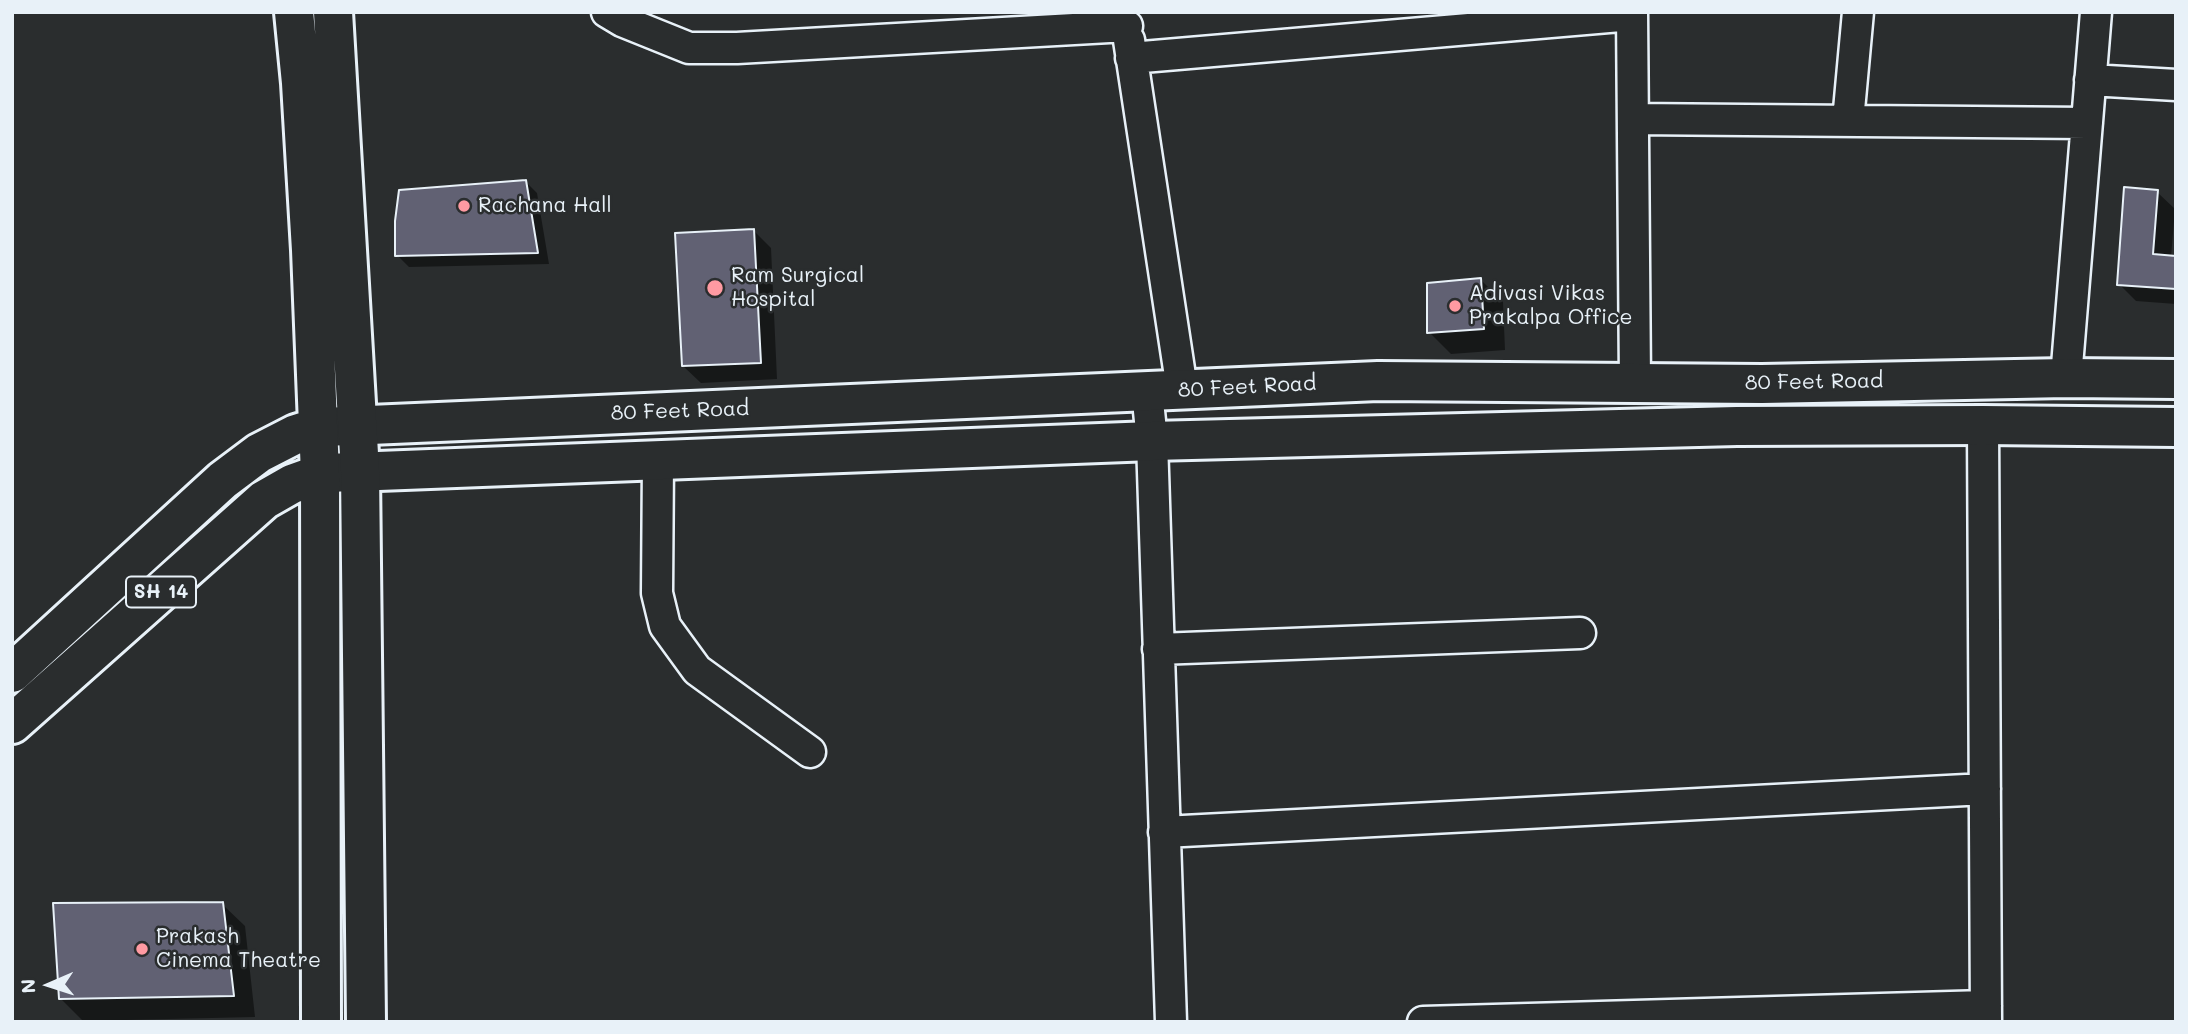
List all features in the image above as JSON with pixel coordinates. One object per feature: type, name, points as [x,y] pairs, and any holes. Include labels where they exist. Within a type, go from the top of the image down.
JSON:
[{"type":"main road","points":[[294,12],[311,250],[320,474],[321,1022]]},
{"type":"main road","points":[[332,12],[360,471],[366,1022]]},
{"type":"main road","name":"80 Feet Road","points":[[318,427],[1378,381],[1762,384],[2066,378],[2176,379]]},
{"type":"main road","name":"80 Feet Road","points":[[320,474],[1152,441],[1737,426],[2176,427]]},
{"type":"main road","name":"SH 14","points":[[12,673],[223,480],[259,453],[296,434],[318,427]]},
{"type":"main road","name":"SH 14","points":[[12,724],[264,500],[292,484],[320,474]]},
{"type":"street","points":[[607,12],[622,21],[689,48],[737,48],[1126,19],[1165,390],[1152,441],[1171,1022]]},
{"type":"street","points":[[1848,121],[1858,12]]},
{"type":"street","points":[[2066,378],[2096,12]]},
{"type":"street","points":[[1131,58],[1632,13],[1635,383]]},
{"type":"street","points":[[2090,80],[2176,85]]},
{"type":"street","points":[[1633,119],[2087,123]]},
{"type":"street","points":[[1423,1022],[1986,1014],[1983,425]]},
{"type":"street","points":[[658,460],[657,593],[665,626],[696,670],[810,752]]},
{"type":"street","points":[[1158,649],[1580,633]]},
{"type":"street","points":[[1164,832],[1985,789]]},
{"type":"building","name":"Rachana Hall","points":[[526,180],[538,253],[395,256],[395,221],[399,190]]},
{"type":"building","points":[[2124,187],[2158,190],[2153,254],[2176,256],[2176,289],[2117,285]]},
{"type":"building","points":[[754,229],[761,363],[682,366],[675,233]]},
{"type":"building","name":"Adivasi Vikas Prakalpa Office","points":[[1481,278],[1484,329],[1427,333],[1427,283]]},
{"type":"building","name":"Prakash Cinema Theatre","points":[[223,902],[234,996],[59,999],[53,903]]},
{"type":"place","name":"Rachana Hall","points":[[464,206]]},
{"type":"place","name":"Ram Surgical Hospital","points":[[715,288]]},
{"type":"place","name":"Adivasi Vikas Prakalpa Office","points":[[1455,306]]},
{"type":"place","name":"Prakash Cinema Theatre","points":[[142,949]]}]
